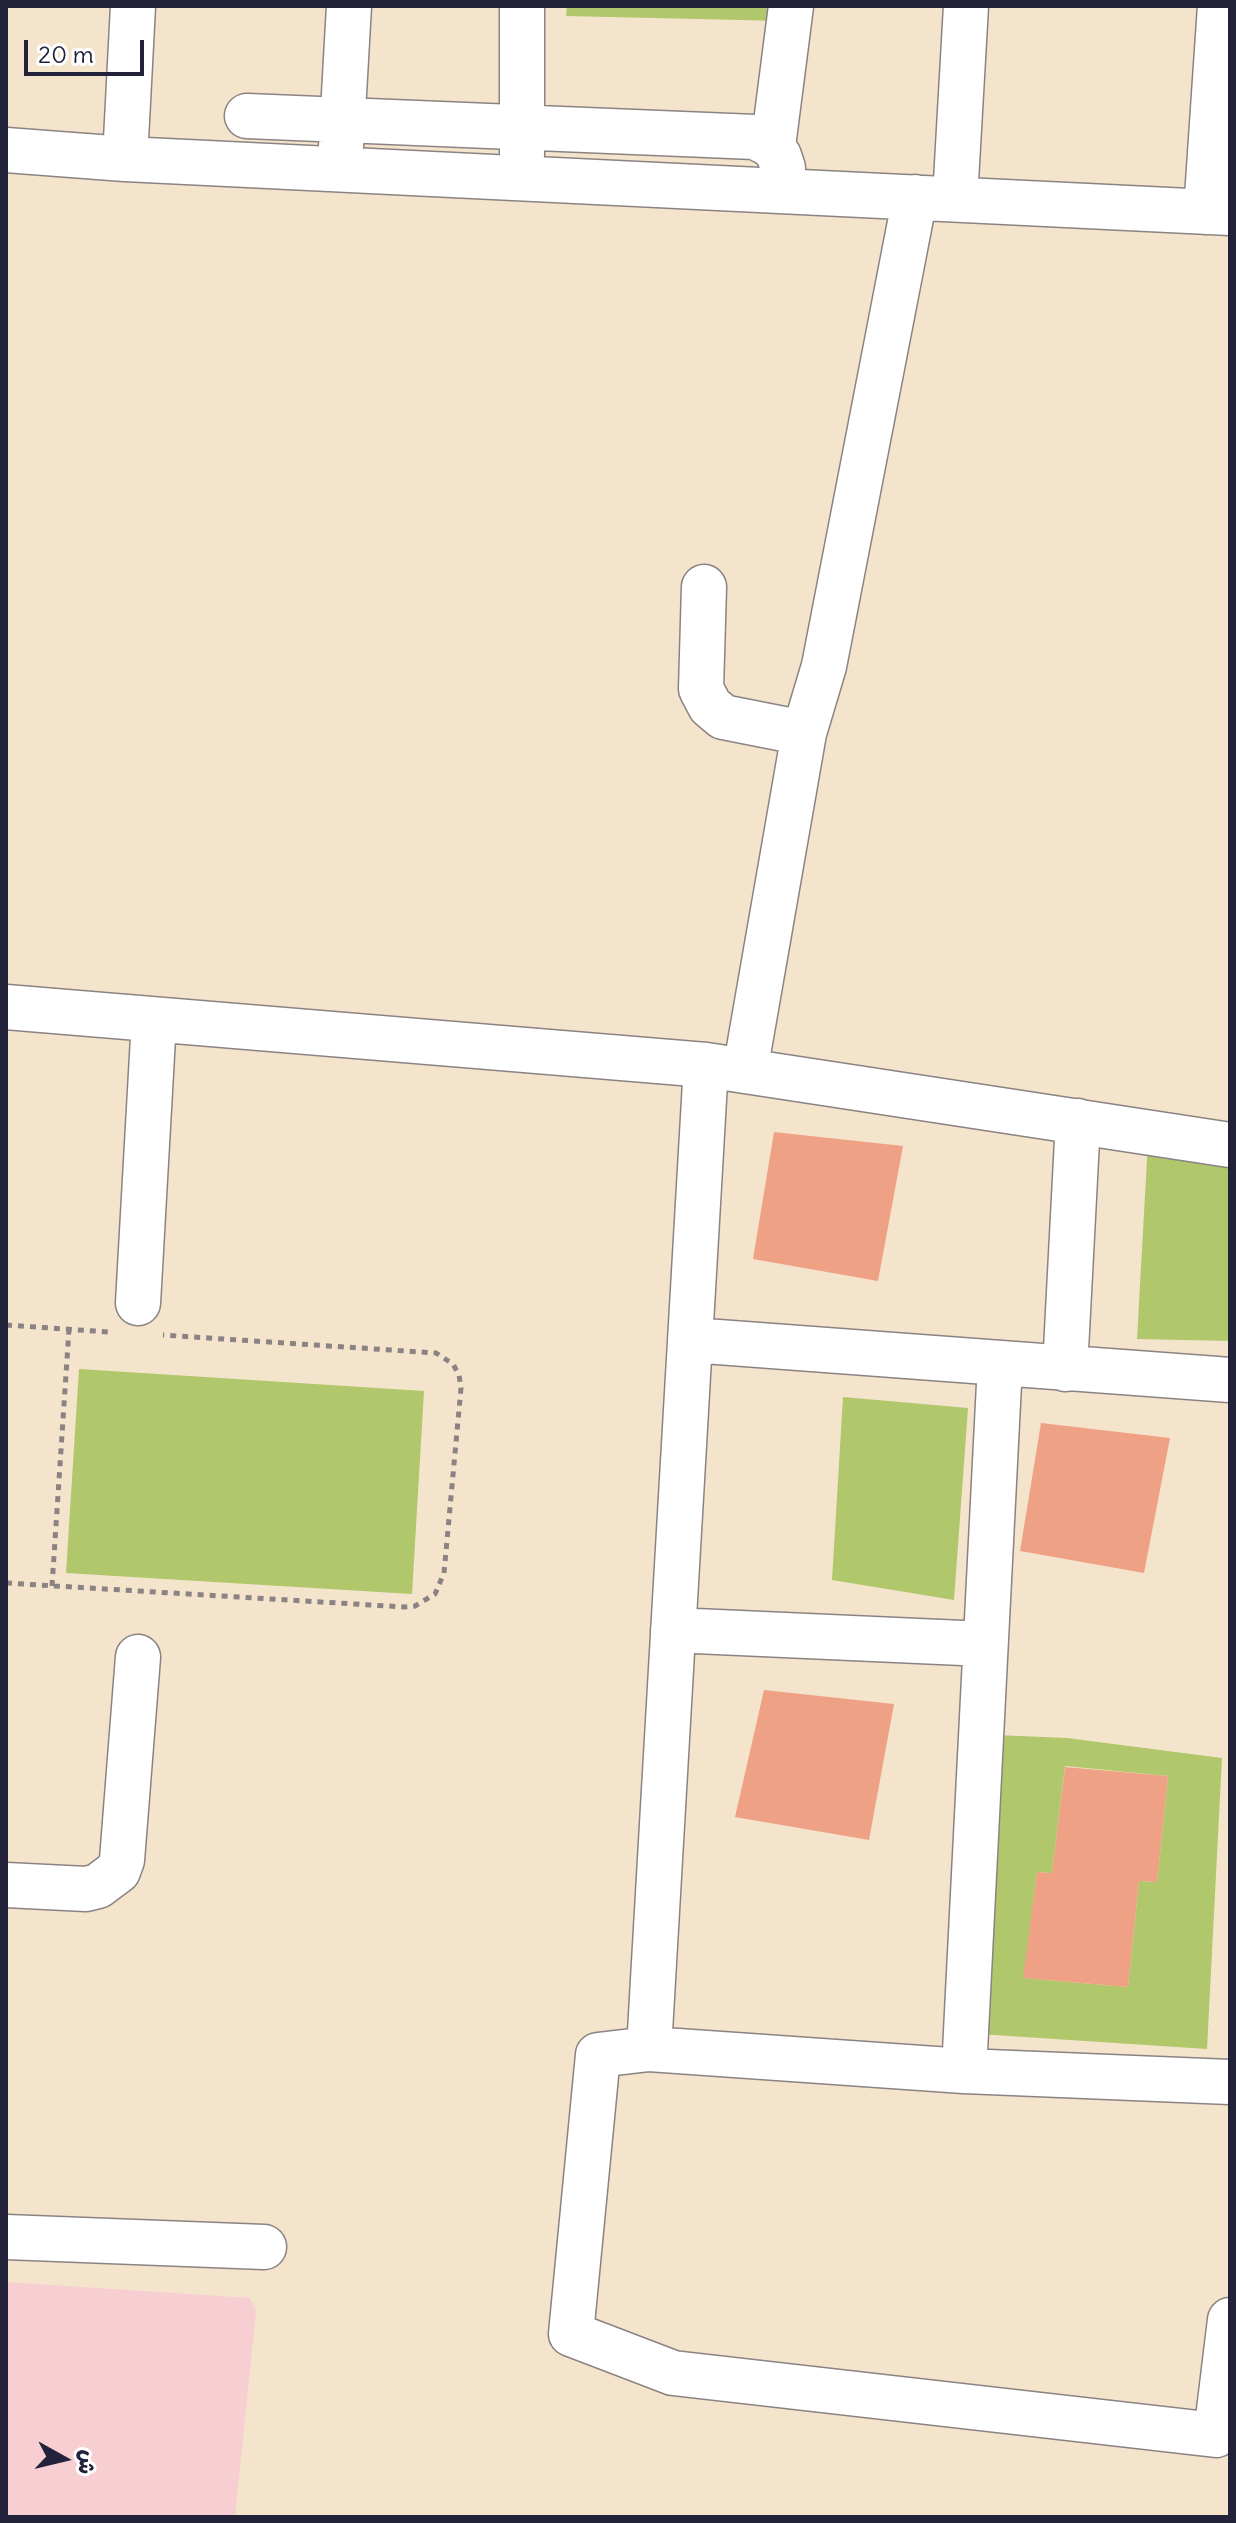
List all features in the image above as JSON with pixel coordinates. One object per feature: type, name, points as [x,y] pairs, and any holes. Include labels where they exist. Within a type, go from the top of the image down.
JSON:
[{"type":"street","points":[[125,159],[133,6]]},
{"type":"street","points":[[340,169],[349,6]]},
{"type":"street","points":[[521,178],[522,6]]},
{"type":"street","points":[[781,190],[783,168],[773,146],[791,6]]},
{"type":"street","points":[[649,2049],[691,1340],[726,1068],[804,733],[824,666],[935,198],[966,6]]},
{"type":"street","points":[[7,153],[1218,212],[1220,6]]},
{"type":"street","points":[[247,116],[755,137],[773,146]]},
{"type":"street","points":[[704,587],[701,689],[710,706],[723,717],[804,733]]},
{"type":"street","points":[[6,1007],[726,1068],[1230,1145]]},
{"type":"street","points":[[138,1324],[154,1020]]},
{"type":"street","points":[[1065,1369],[1078,1121]]},
{"type":"street","points":[[691,1340],[1230,1380]]},
{"type":"street","points":[[964,2071],[1000,1364]]},
{"type":"street","points":[[673,1630],[985,1644]]},
{"type":"street","points":[[6,1885],[86,1889],[98,1886],[118,1871],[124,1847],[138,1657]]},
{"type":"street","points":[[1230,2082],[964,2071],[649,2049],[598,2055],[571,2334],[673,2373],[1216,2435],[1230,2320]]},
{"type":"street","points":[[6,2237],[264,2247]]},
{"type":"path","points":[[6,1325],[69,1329],[138,1324],[436,1353],[453,1364],[461,1388],[441,1585],[426,1602],[404,1607],[6,1583]]},
{"type":"path","points":[[52,1586],[69,1329]]},
{"type":"shaded area","points":[[6,2282],[250,2298],[256,2311],[235,2517],[6,2517]]},
{"type":"green space","points":[[567,6],[785,6],[784,21],[566,16]]},
{"type":"green space","points":[[1148,1141],[1230,1157],[1230,1341],[1137,1339]]},
{"type":"green space","points":[[79,1369],[424,1391],[412,1594],[66,1573]]},
{"type":"green space","points":[[843,1397],[968,1408],[954,1600],[832,1580]]},
{"type":"green space","points":[[995,1735],[1067,1738],[1222,1758],[1207,2049],[979,2034]],"holes":[[[1065,1766],[1168,1776],[1157,1882],[1139,1881],[1128,1987],[1024,1978],[1037,1872],[1052,1873]]]},
{"type":"building","points":[[774,1132],[903,1146],[878,1281],[753,1259]]},
{"type":"building","points":[[1041,1423],[1170,1438],[1144,1573],[1020,1551]]},
{"type":"building","points":[[764,1690],[894,1704],[869,1840],[735,1817]]},
{"type":"building","points":[[1065,1767],[1168,1776],[1157,1882],[1139,1881],[1128,1987],[1023,1978],[1037,1872],[1052,1873]]}]
